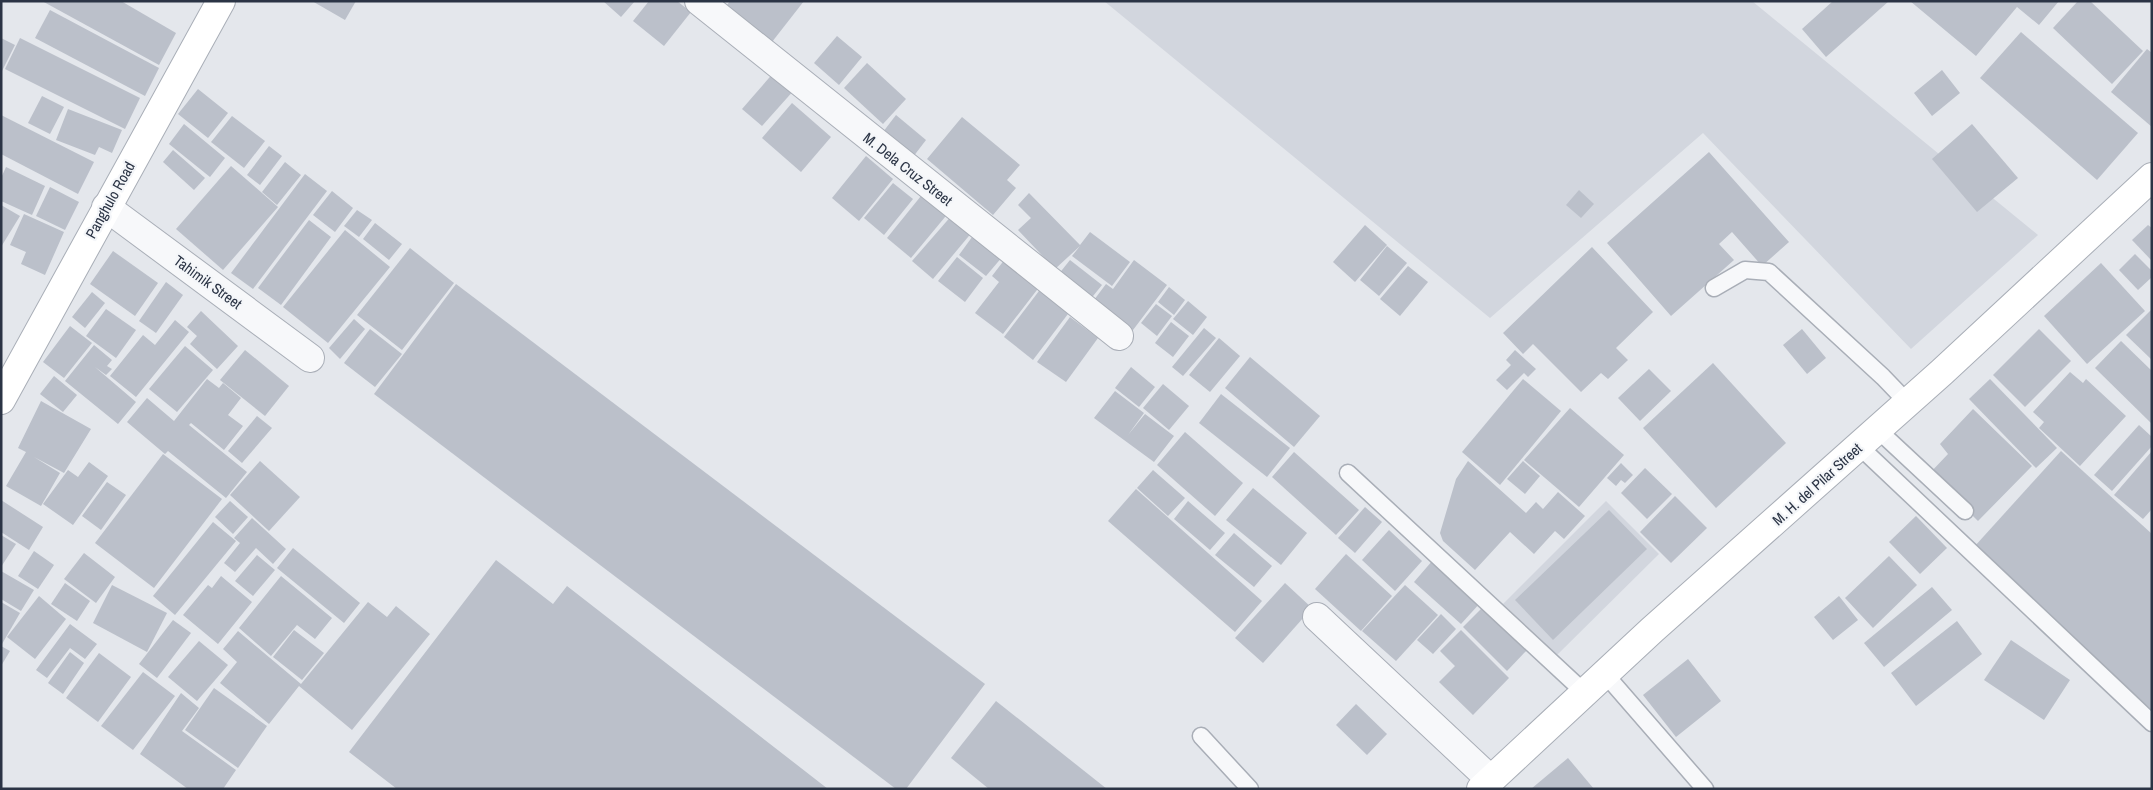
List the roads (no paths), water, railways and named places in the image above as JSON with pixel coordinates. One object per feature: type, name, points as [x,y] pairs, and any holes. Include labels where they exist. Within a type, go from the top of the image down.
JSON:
[{"type":"main road","name":"Panghulo Road","points":[[1,400],[221,1]]},
{"type":"main road","name":"M. H. del Pilar Street","points":[[1486,784],[1605,674],[1942,372],[2152,177]]},
{"type":"street","name":"M. Dela Cruz Street","points":[[699,1],[1119,336]]},
{"type":"street","name":"Tahimik Street","points":[[106,207],[310,358]]},
{"type":"street","points":[[1317,617],[1486,784]]},
{"type":"lane","points":[[1714,288],[1745,270],[1769,272],[1883,377],[1907,402]]},
{"type":"lane","points":[[1869,438],[1965,511]]},
{"type":"lane","points":[[1869,438],[2152,723]]},
{"type":"lane","points":[[1348,473],[1585,693]]},
{"type":"lane","points":[[1605,674],[1705,789]]},
{"type":"lane","points":[[1201,736],[1250,789]]}]
